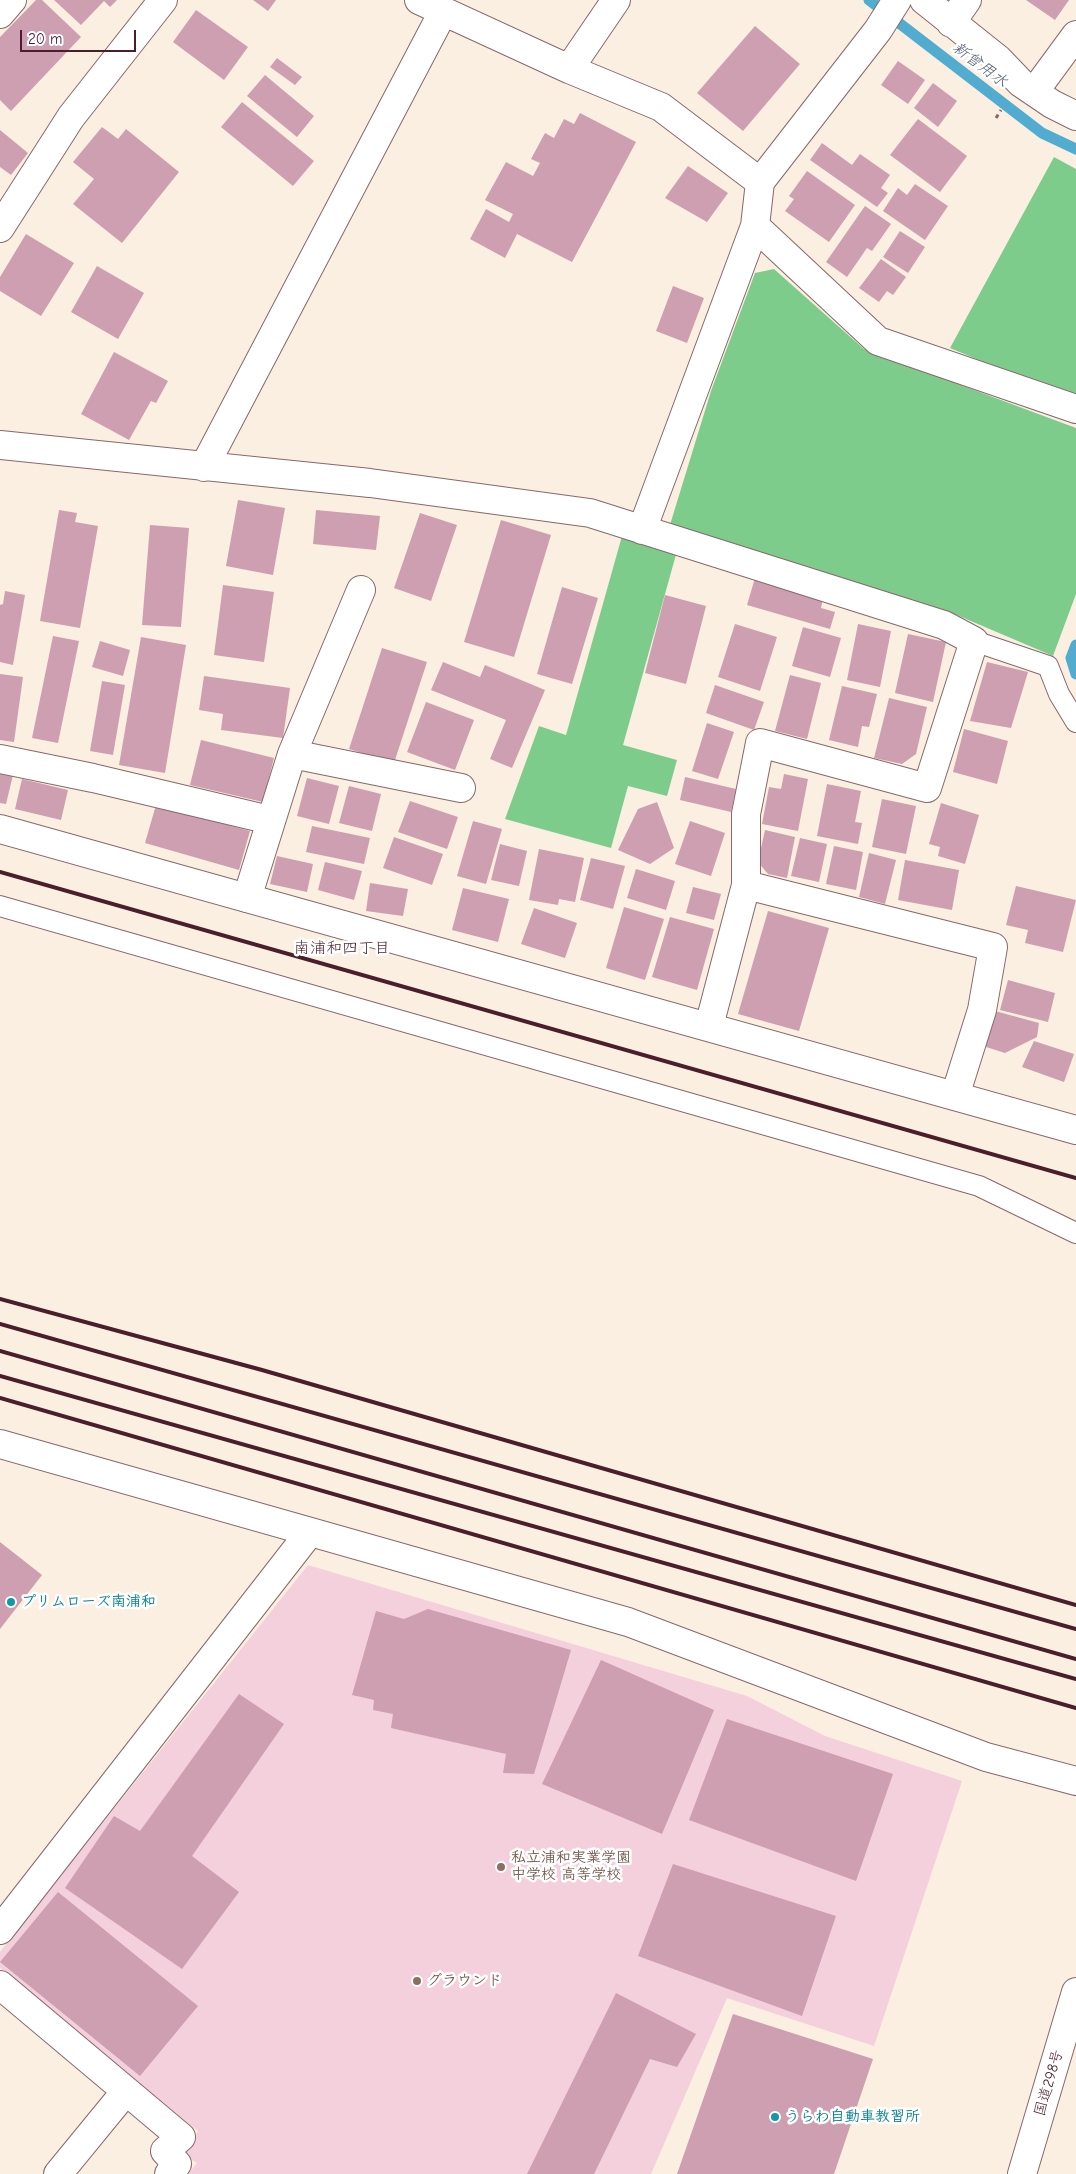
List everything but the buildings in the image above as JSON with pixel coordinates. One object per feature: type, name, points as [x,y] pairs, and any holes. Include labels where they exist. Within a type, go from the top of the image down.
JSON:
[{"type":"main road","points":[[0,14],[12,0]]},
{"type":"main road","points":[[0,228],[72,117],[163,0]]},
{"type":"main road","points":[[419,0],[568,69],[661,107],[760,182]]},
{"type":"main road","points":[[568,69],[616,0]]},
{"type":"main road","points":[[642,530],[755,226],[760,182],[878,30],[897,0]]},
{"type":"main road","points":[[924,0],[998,59],[1021,83],[1076,116]]},
{"type":"main road","points":[[952,23],[967,0]]},
{"type":"main road","points":[[204,467],[443,12]]},
{"type":"main road","points":[[1034,92],[1076,35]]},
{"type":"main road","points":[[755,226],[878,341],[1076,410]]},
{"type":"main road","points":[[0,445],[204,467],[370,482],[590,513],[944,625],[974,642],[926,788],[760,743],[746,814],[746,885],[709,1026]]},
{"type":"main road","points":[[247,898],[292,754],[361,590]]},
{"type":"main road","points":[[292,754],[461,788]]},
{"type":"main road","points":[[0,759],[93,778],[270,820]]},
{"type":"main road","points":[[0,829],[1076,1130]]},
{"type":"main road","points":[[746,885],[993,947],[982,1010],[955,1096]]},
{"type":"main road","points":[[0,1444],[628,1622],[986,1757],[1076,1781]]},
{"type":"main road","points":[[0,1930],[310,1532]]},
{"type":"main road","points":[[0,1985],[180,2137],[165,2151],[177,2164],[169,2174]]},
{"type":"main road","name":"国道298号","points":[[1022,2174],[1076,1992]]},
{"type":"main road","points":[[58,2174],[126,2091]]},
{"type":"lane","points":[[974,642],[1048,666],[1059,694],[1076,722]]},
{"type":"lane","points":[[0,906],[979,1186],[1076,1233]]},
{"type":"shaded area","name":"私立浦和実業学園 中学校 高等学校","points":[[308,1565],[747,1696],[825,1736],[962,1781],[874,2046],[727,1998],[651,2174],[188,2174],[197,2163],[183,2155],[198,2131],[0,1968],[0,1952]]},
{"type":"green space","points":[[1054,157],[1076,169],[1076,401],[950,348]]},
{"type":"green space","points":[[774,269],[864,349],[1076,428],[1076,594],[1053,656],[952,613],[669,528],[711,391],[755,273]]},
{"type":"green space","points":[[622,536],[677,551],[623,745],[677,760],[667,796],[628,786],[611,848],[505,819],[539,726],[566,735]]},
{"type":"waterway","name":"新曾用水","points":[[869,0],[1042,133],[1076,149]]},
{"type":"waterway","name":"新曾用水","points":[[1076,645],[1071,658],[1076,674]]},
{"type":"railway","points":[[0,872],[1076,1178]]},
{"type":"railway","points":[[0,1299],[262,1370],[1076,1605]]},
{"type":"railway","points":[[0,1324],[1076,1629]]},
{"type":"railway","points":[[0,1351],[1076,1659]]},
{"type":"railway","points":[[0,1376],[1076,1679]]},
{"type":"railway","points":[[0,1398],[1076,1708]]},
{"type":"place","name":"プリムローズ南浦和","points":[[11,1602]]},
{"type":"place","name":"私立浦和実業学園 中学校 高等学校","points":[[501,1867]]},
{"type":"place","name":"グラウンド","points":[[417,1981]]},
{"type":"place","name":"うらわ自動車教習所","points":[[775,2117]]},
{"type":"district","name":"南浦和四丁目","points":[[342,948]]}]
